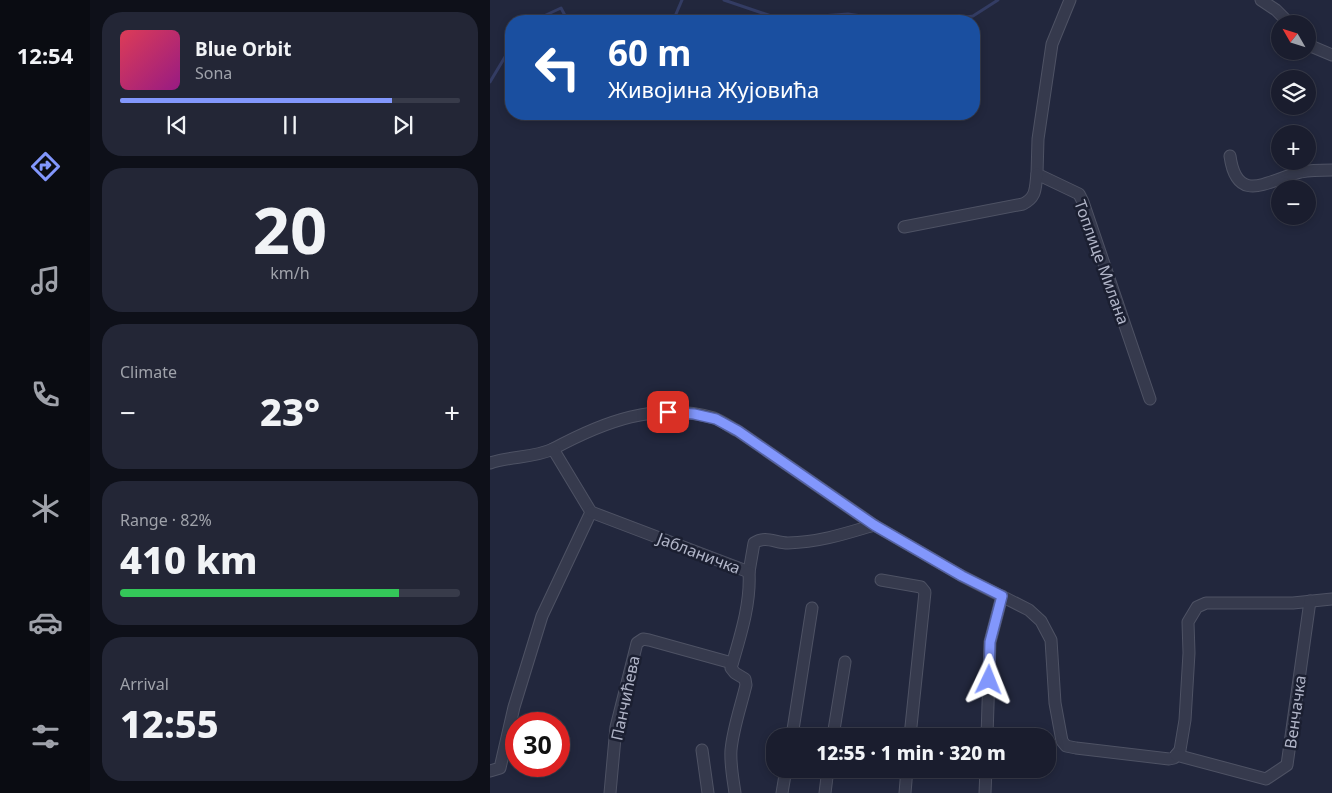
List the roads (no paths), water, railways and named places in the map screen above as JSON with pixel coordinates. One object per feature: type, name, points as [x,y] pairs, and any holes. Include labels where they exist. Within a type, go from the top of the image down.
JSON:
[{"type":"street","points":[[904,227],[1023,204],[1030,201],[1034,196],[1038,139],[1052,44],[1070,0]]},
{"type":"street","points":[[1261,0],[1281,15]]},
{"type":"street","points":[[1316,48],[1332,55]]},
{"type":"street","points":[[1230,156],[1232,170],[1241,184],[1253,187],[1266,185],[1302,171],[1332,170]]},
{"type":"street","name":"Топлице Милана","points":[[1037,174],[1079,194],[1150,399]]},
{"type":"street","points":[[490,463],[517,456],[547,452],[592,428],[615,420],[643,414],[668,412],[694,414],[716,419],[738,431],[874,525],[962,576],[1029,610],[1041,621],[1050,640],[1055,703],[1062,742],[1066,746],[1076,748],[1169,759],[1174,758],[1180,750],[1185,720],[1189,653],[1188,622],[1197,607],[1206,603],[1293,603],[1332,598]]},
{"type":"street","points":[[490,771],[500,768],[514,708],[542,616],[591,512],[553,449]]},
{"type":"street","name":"Јабланичка","points":[[591,512],[749,572],[754,543],[759,540],[767,539],[786,543],[826,540],[874,525]]},
{"type":"street","points":[[735,793],[731,751],[746,685],[745,679],[731,668],[750,589],[749,572]]},
{"type":"street","points":[[881,580],[921,587],[925,592],[911,728]]},
{"type":"street","points":[[987,728],[990,642],[1002,596]]},
{"type":"street","name":"Венчачка","points":[[1176,755],[1266,778],[1287,765],[1310,601]]},
{"type":"street","points":[[793,728],[812,608]]},
{"type":"street","name":"Панчићева","points":[[610,793],[616,727],[637,643],[643,639],[650,640],[732,663]]},
{"type":"street","points":[[834,728],[845,662]]},
{"type":"street","points":[[702,750],[708,793]]},
{"type":"street","points":[[782,793],[784,778]]},
{"type":"street","points":[[825,793],[827,778]]},
{"type":"street","points":[[905,793],[906,778]]},
{"type":"street","points":[[985,793],[986,778]]},
{"type":"waterway","points":[[676,15],[682,0]]},
{"type":"waterway","points":[[724,0],[768,15]]},
{"type":"waterway","points":[[975,15],[998,0]]},
{"type":"waterway","points":[[546,15],[561,8],[565,15]]},
{"type":"waterway","points":[[834,15],[855,15]]},
{"type":"waterway","points":[[490,82],[505,57]]}]
